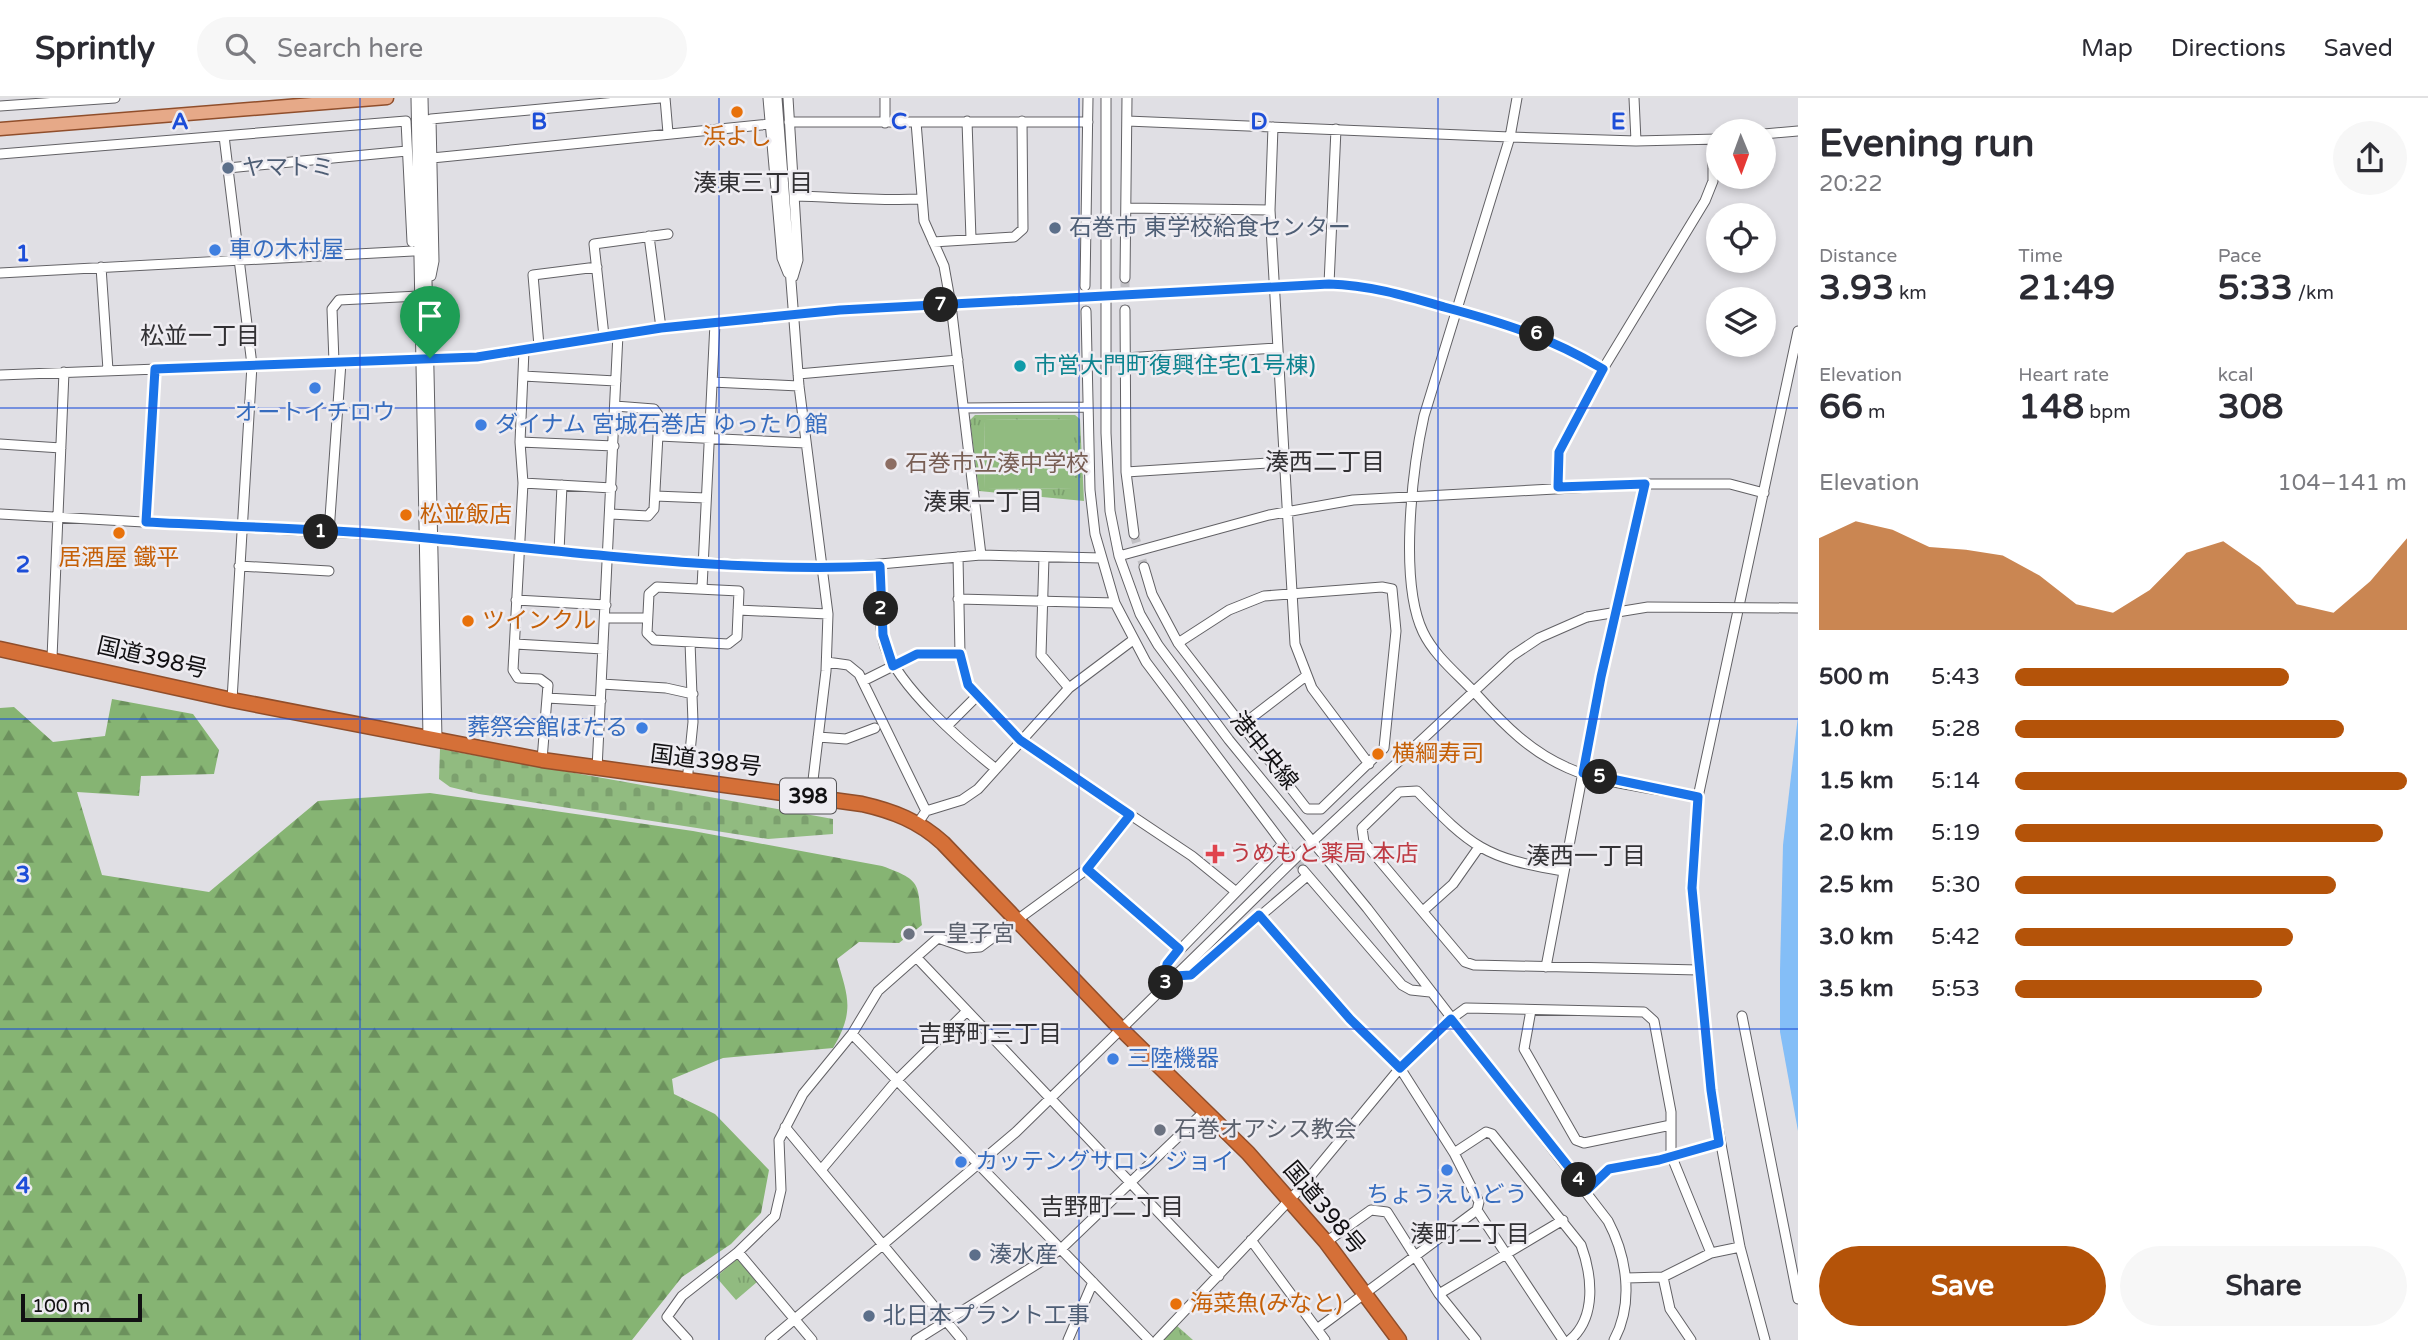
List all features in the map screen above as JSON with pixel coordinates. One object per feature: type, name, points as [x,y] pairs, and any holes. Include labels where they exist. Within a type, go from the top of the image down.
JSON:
[{"type":"highway","name":"国道398号","points":[[0,649],[52,658],[232,700],[542,760],[811,797],[922,817],[943,843],[1120,1028],[1206,1110],[1289,1200],[1326,1242],[1399,1340]]},
{"type":"main road","points":[[0,130],[387,98]]},
{"type":"street","points":[[0,106],[115,98]]},
{"type":"street","points":[[415,98],[427,445],[434,538],[430,636]]},
{"type":"street","points":[[422,98],[422,291]]},
{"type":"street","points":[[422,291],[434,261],[431,119],[660,98]]},
{"type":"street","points":[[665,98],[668,133]]},
{"type":"street","points":[[768,98],[782,258],[791,281]]},
{"type":"street","points":[[778,98],[799,386],[828,614],[827,663],[811,797]]},
{"type":"street","points":[[788,98],[798,260],[791,281]]},
{"type":"street","points":[[885,98],[885,123]]},
{"type":"street","points":[[1085,286],[1088,98]]},
{"type":"street","name":"港中央線","points":[[1106,98],[1110,511],[1119,556],[1140,614],[1158,645],[1229,740],[1587,1190],[1617,1239],[1626,1278],[1622,1318],[1614,1340]]},
{"type":"street","points":[[1125,278],[1127,98]]},
{"type":"street","points":[[1517,98],[1510,137],[1424,416],[1416,451],[1410,575],[1416,616],[1434,650],[1535,753],[1583,773],[1698,797]]},
{"type":"street","points":[[1634,98],[1636,141]]},
{"type":"street","points":[[0,154],[406,121],[413,251],[422,291]]},
{"type":"street","points":[[967,121],[971,239]]},
{"type":"street","points":[[933,242],[1014,237],[1023,229],[1023,121]]},
{"type":"street","points":[[1127,121],[1636,141],[1706,139]]},
{"type":"street","points":[[789,122],[1088,122]]},
{"type":"street","points":[[916,122],[920,199],[924,221],[944,266],[951,304],[981,555]]},
{"type":"street","points":[[432,158],[770,124]]},
{"type":"street","points":[[1273,127],[1270,210],[1273,286],[1295,644],[1306,676],[1326,709],[1369,764]]},
{"type":"street","points":[[1329,284],[1336,129]]},
{"type":"street","points":[[1776,133],[1798,131]]},
{"type":"street","points":[[225,136],[252,365],[232,700]]},
{"type":"street","points":[[228,168],[408,151]]},
{"type":"street","points":[[1558,487],[1559,452],[1603,369],[1710,189]]},
{"type":"street","points":[[794,196],[846,197],[864,201],[920,199]]},
{"type":"street","points":[[1127,208],[1270,210]]},
{"type":"street","points":[[604,336],[594,244],[668,234]]},
{"type":"street","points":[[649,236],[661,328]]},
{"type":"street","points":[[0,273],[413,251]]},
{"type":"street","points":[[102,267],[108,370]]},
{"type":"street","points":[[539,346],[533,275],[597,267]]},
{"type":"street","points":[[0,374],[477,357],[661,328],[795,314],[1329,284],[1357,285],[1392,292],[1530,331],[1603,369]]},
{"type":"street","points":[[329,532],[337,362],[332,309],[339,300],[422,291]]},
{"type":"street","points":[[1125,310],[1126,472],[1134,534]]},
{"type":"street","points":[[1086,311],[1086,407],[1090,490],[1101,558],[1115,603],[1133,640],[1286,846],[1235,891],[1179,949],[1167,964],[1164,985]]},
{"type":"street","points":[[702,588],[715,323]]},
{"type":"street","points":[[1765,1340],[1741,1247],[1719,1143],[1692,888],[1698,797],[1798,331]]},
{"type":"street","points":[[597,769],[610,557],[618,334]]},
{"type":"street","points":[[1125,358],[1278,348]]},
{"type":"street","points":[[524,350],[520,442],[523,483],[513,670],[518,678],[540,679],[548,685],[542,760]]},
{"type":"street","points":[[798,374],[958,359]]},
{"type":"street","points":[[146,522],[155,369]]},
{"type":"street","points":[[52,658],[64,372]]},
{"type":"street","points":[[523,376],[616,381]]},
{"type":"street","points":[[712,382],[799,386]]},
{"type":"street","points":[[611,514],[648,516],[654,509],[659,436],[659,416],[654,409],[615,406]]},
{"type":"street","points":[[964,408],[1086,407]]},
{"type":"street","points":[[659,436],[806,443]]},
{"type":"street","points":[[520,442],[614,446]]},
{"type":"street","points":[[0,444],[61,448]]},
{"type":"street","points":[[427,445],[423,538],[430,636],[432,738]]},
{"type":"street","points":[[1126,472],[1284,462]]},
{"type":"street","points":[[523,483],[612,488]]},
{"type":"street","points":[[1119,556],[1327,503],[1558,487],[1645,484],[1730,484],[1764,493]]},
{"type":"street","points":[[1546,967],[1601,677],[1645,484]]},
{"type":"street","points":[[558,552],[562,485]]},
{"type":"street","points":[[655,496],[706,498]]},
{"type":"street","points":[[0,514],[434,538],[610,557],[824,569],[981,555],[1101,558]]},
{"type":"street","points":[[958,557],[960,654],[964,679],[977,696],[1020,740],[1192,856],[1235,891]]},
{"type":"street","points":[[1044,557],[1041,655],[1069,688]]},
{"type":"street","points":[[239,566],[329,571]]},
{"type":"street","points":[[880,566],[883,635],[893,666],[955,737],[996,769]]},
{"type":"street","points":[[1144,567],[1152,594],[1178,643],[1307,809],[1321,809],[1384,748],[1396,631],[1394,595],[1391,589],[1382,587],[1264,596],[1228,610],[1178,643]]},
{"type":"street","points":[[657,587],[702,588],[739,591],[737,637],[729,643],[690,642],[654,640],[647,633],[649,594],[657,587]]},
{"type":"street","points":[[958,599],[1115,603]]},
{"type":"street","points":[[516,600],[606,605]]},
{"type":"street","points":[[770,1340],[980,1163],[1312,842],[1512,656],[1539,638],[1587,617],[1648,607],[1798,608]]},
{"type":"street","points":[[738,610],[828,614]]},
{"type":"street","points":[[606,618],[648,618]]},
{"type":"street","points":[[827,663],[848,665],[863,681],[922,817],[962,800],[978,789],[1069,688],[1133,640]]},
{"type":"street","points":[[687,782],[693,694],[690,642]]},
{"type":"street","points":[[514,644],[603,649]]},
{"type":"street","points":[[863,681],[917,654],[960,654]]},
{"type":"street","points":[[1242,724],[1306,676]]},
{"type":"street","points":[[602,684],[666,688],[693,694]]},
{"type":"street","points":[[947,726],[977,696]]},
{"type":"street","points":[[547,698],[601,701]]},
{"type":"street","points":[[818,737],[846,739],[876,728]]},
{"type":"street","points":[[1563,870],[1514,863],[1479,847],[1454,829],[1417,791],[1399,792],[1362,828],[1364,842],[1424,910],[1465,962],[1474,965],[1699,970]]},
{"type":"street","points":[[688,1340],[667,1317],[682,1296],[768,1225],[780,1204],[778,1153],[785,1127],[803,1094],[852,1034],[878,992],[918,958],[935,939],[943,937],[967,948],[980,947],[1087,869],[1130,815]]},
{"type":"street","points":[[1424,910],[1453,884],[1479,847]]},
{"type":"street","points":[[1087,869],[1179,949]]},
{"type":"street","points":[[1174,976],[1191,975],[1305,873],[1402,985],[1411,990],[1430,992]]},
{"type":"street","points":[[1259,915],[1350,1019],[1400,1068],[1454,1153],[1479,1202],[1477,1210],[1317,1329]]},
{"type":"street","points":[[918,958],[1219,1276]]},
{"type":"street","points":[[1157,1340],[1289,1200],[1400,1068],[1460,1011],[1473,1007],[1650,1014],[1656,1034],[1671,1125],[1671,1154],[1710,1253]]},
{"type":"street","points":[[1531,1010],[1524,1049],[1576,1140],[1584,1143],[1671,1125]]},
{"type":"street","points":[[821,1170],[897,1080],[967,1011]]},
{"type":"street","points":[[1742,1016],[1798,1299]]},
{"type":"street","points":[[852,1034],[1149,1340]]},
{"type":"street","points":[[916,1340],[1060,1250],[1206,1110]]},
{"type":"street","points":[[785,1127],[961,1340]]},
{"type":"street","points":[[1454,1153],[1486,1132],[1492,1134],[1581,1245],[1589,1282],[1585,1322],[1570,1340]]},
{"type":"street","points":[[1587,1190],[1609,1169],[1719,1143]]},
{"type":"street","points":[[1326,1242],[1371,1210],[1387,1212],[1439,1293],[1476,1340]]},
{"type":"street","points":[[1477,1210],[1563,1340]]},
{"type":"street","points":[[1439,1293],[1563,1220]]},
{"type":"street","points":[[1251,1240],[1325,1340]]},
{"type":"street","points":[[1626,1278],[1663,1277],[1710,1253],[1741,1247]]},
{"type":"street","points":[[738,1252],[812,1340]]},
{"type":"street","points":[[1663,1277],[1670,1309],[1690,1340]]},
{"type":"street","points":[[1068,1340],[1093,1282]]},
{"type":"green space","points":[[975,415],[1075,415],[1080,419],[1084,501],[979,491],[970,420]],"holes":[[[1073,419],[1074,488],[985,489],[984,420]]]},
{"type":"green space","points":[[1074,419],[1075,488],[985,489],[984,420]]},
{"type":"green space","points":[[112,699],[193,714],[219,750],[214,774],[141,776],[139,796],[77,792],[102,875],[209,892],[318,801],[430,793],[693,831],[882,866],[912,880],[920,901],[922,925],[899,943],[859,942],[837,959],[846,994],[847,1014],[833,1048],[723,1058],[672,1079],[674,1094],[715,1114],[769,1170],[761,1213],[731,1244],[682,1277],[632,1340],[0,1340],[0,708],[14,707],[53,742],[105,736]]},
{"type":"green space","points":[[440,749],[833,819],[833,834],[768,839],[479,794],[450,787],[439,779]]},
{"type":"green space","points":[[737,1259],[757,1282],[736,1300],[716,1277]]},
{"type":"green space","points":[[1176,1325],[1193,1340],[1162,1340]]},
{"type":"water","points":[[1798,716],[1798,1131],[1780,1032],[1780,970],[1783,845]]},
{"type":"tunnel","points":[[1125,278],[1125,310]]},
{"type":"tunnel","points":[[1134,534],[1144,567]]},
{"type":"tunnel","points":[[1288,848],[1303,870]]},
{"type":"place","name":"浜よし","points":[[737,112]]},
{"type":"place","name":"ヤマトミ","points":[[228,168]]},
{"type":"place","name":"石巻市 東学校給食センター","points":[[1055,228]]},
{"type":"place","name":"車の木村屋","points":[[215,250]]},
{"type":"place","name":"市営大門町復興住宅(1号棟)","points":[[1020,366]]},
{"type":"place","name":"オートイチロウ","points":[[315,388]]},
{"type":"place","name":"ダイナム 宮城石巻店 ゆったり館","points":[[481,425]]},
{"type":"place","name":"石巻市立湊中学校","points":[[891,464]]},
{"type":"place","name":"松並飯店","points":[[406,515]]},
{"type":"place","name":"居酒屋 鐵平","points":[[119,533]]},
{"type":"place","name":"ツインクル","points":[[468,621]]},
{"type":"place","name":"葬祭会館ほたる","points":[[642,728]]},
{"type":"place","name":"横綱寿司","points":[[1378,754]]},
{"type":"place","name":"うめもと薬局 本店","points":[[1215,854]]},
{"type":"place","name":"一皇子宮","points":[[909,934]]},
{"type":"place","name":"三陸機器","points":[[1113,1059]]},
{"type":"place","name":"石巻オアシス教会","points":[[1160,1130]]},
{"type":"place","name":"カッテングサロン ジョイ","points":[[961,1162]]},
{"type":"place","name":"ちょうえいどう","points":[[1447,1170]]},
{"type":"place","name":"湊水産","points":[[975,1255]]},
{"type":"place","name":"海菜魚(みなと)","points":[[1176,1304]]},
{"type":"place","name":"北日本プラント工事","points":[[869,1316]]},
{"type":"district","name":"湊東三丁目","points":[[753,183]]},
{"type":"district","name":"松並一丁目","points":[[200,336]]},
{"type":"district","name":"湊西二丁目","points":[[1325,462]]},
{"type":"district","name":"湊東一丁目","points":[[983,502]]},
{"type":"district","name":"湊西一丁目","points":[[1586,856]]},
{"type":"district","name":"吉野町三丁目","points":[[990,1034]]},
{"type":"district","name":"吉野町二丁目","points":[[1112,1207]]},
{"type":"district","name":"湊町二丁目","points":[[1470,1234]]},
{"type":"route","points":[[1329,284],[1357,285],[1392,292],[1530,331],[1568,348],[1603,369],[1559,452],[1558,487],[1645,484],[1601,677],[1583,773],[1698,797],[1692,843],[1692,888],[1711,1090],[1719,1143],[1671,1154],[1659,1160],[1609,1169],[1587,1190],[1451,1019],[1400,1068],[1350,1019],[1259,915],[1191,975],[1181,978],[1174,976],[1164,985],[1167,964],[1179,949],[1087,869],[1130,815],[1096,795],[1020,740],[968,685],[961,668],[960,654],[917,654],[893,666],[883,635],[880,566],[824,569],[610,557],[434,538],[146,522],[155,369],[430,358],[477,357],[661,328],[840,310],[1329,284]]}]
